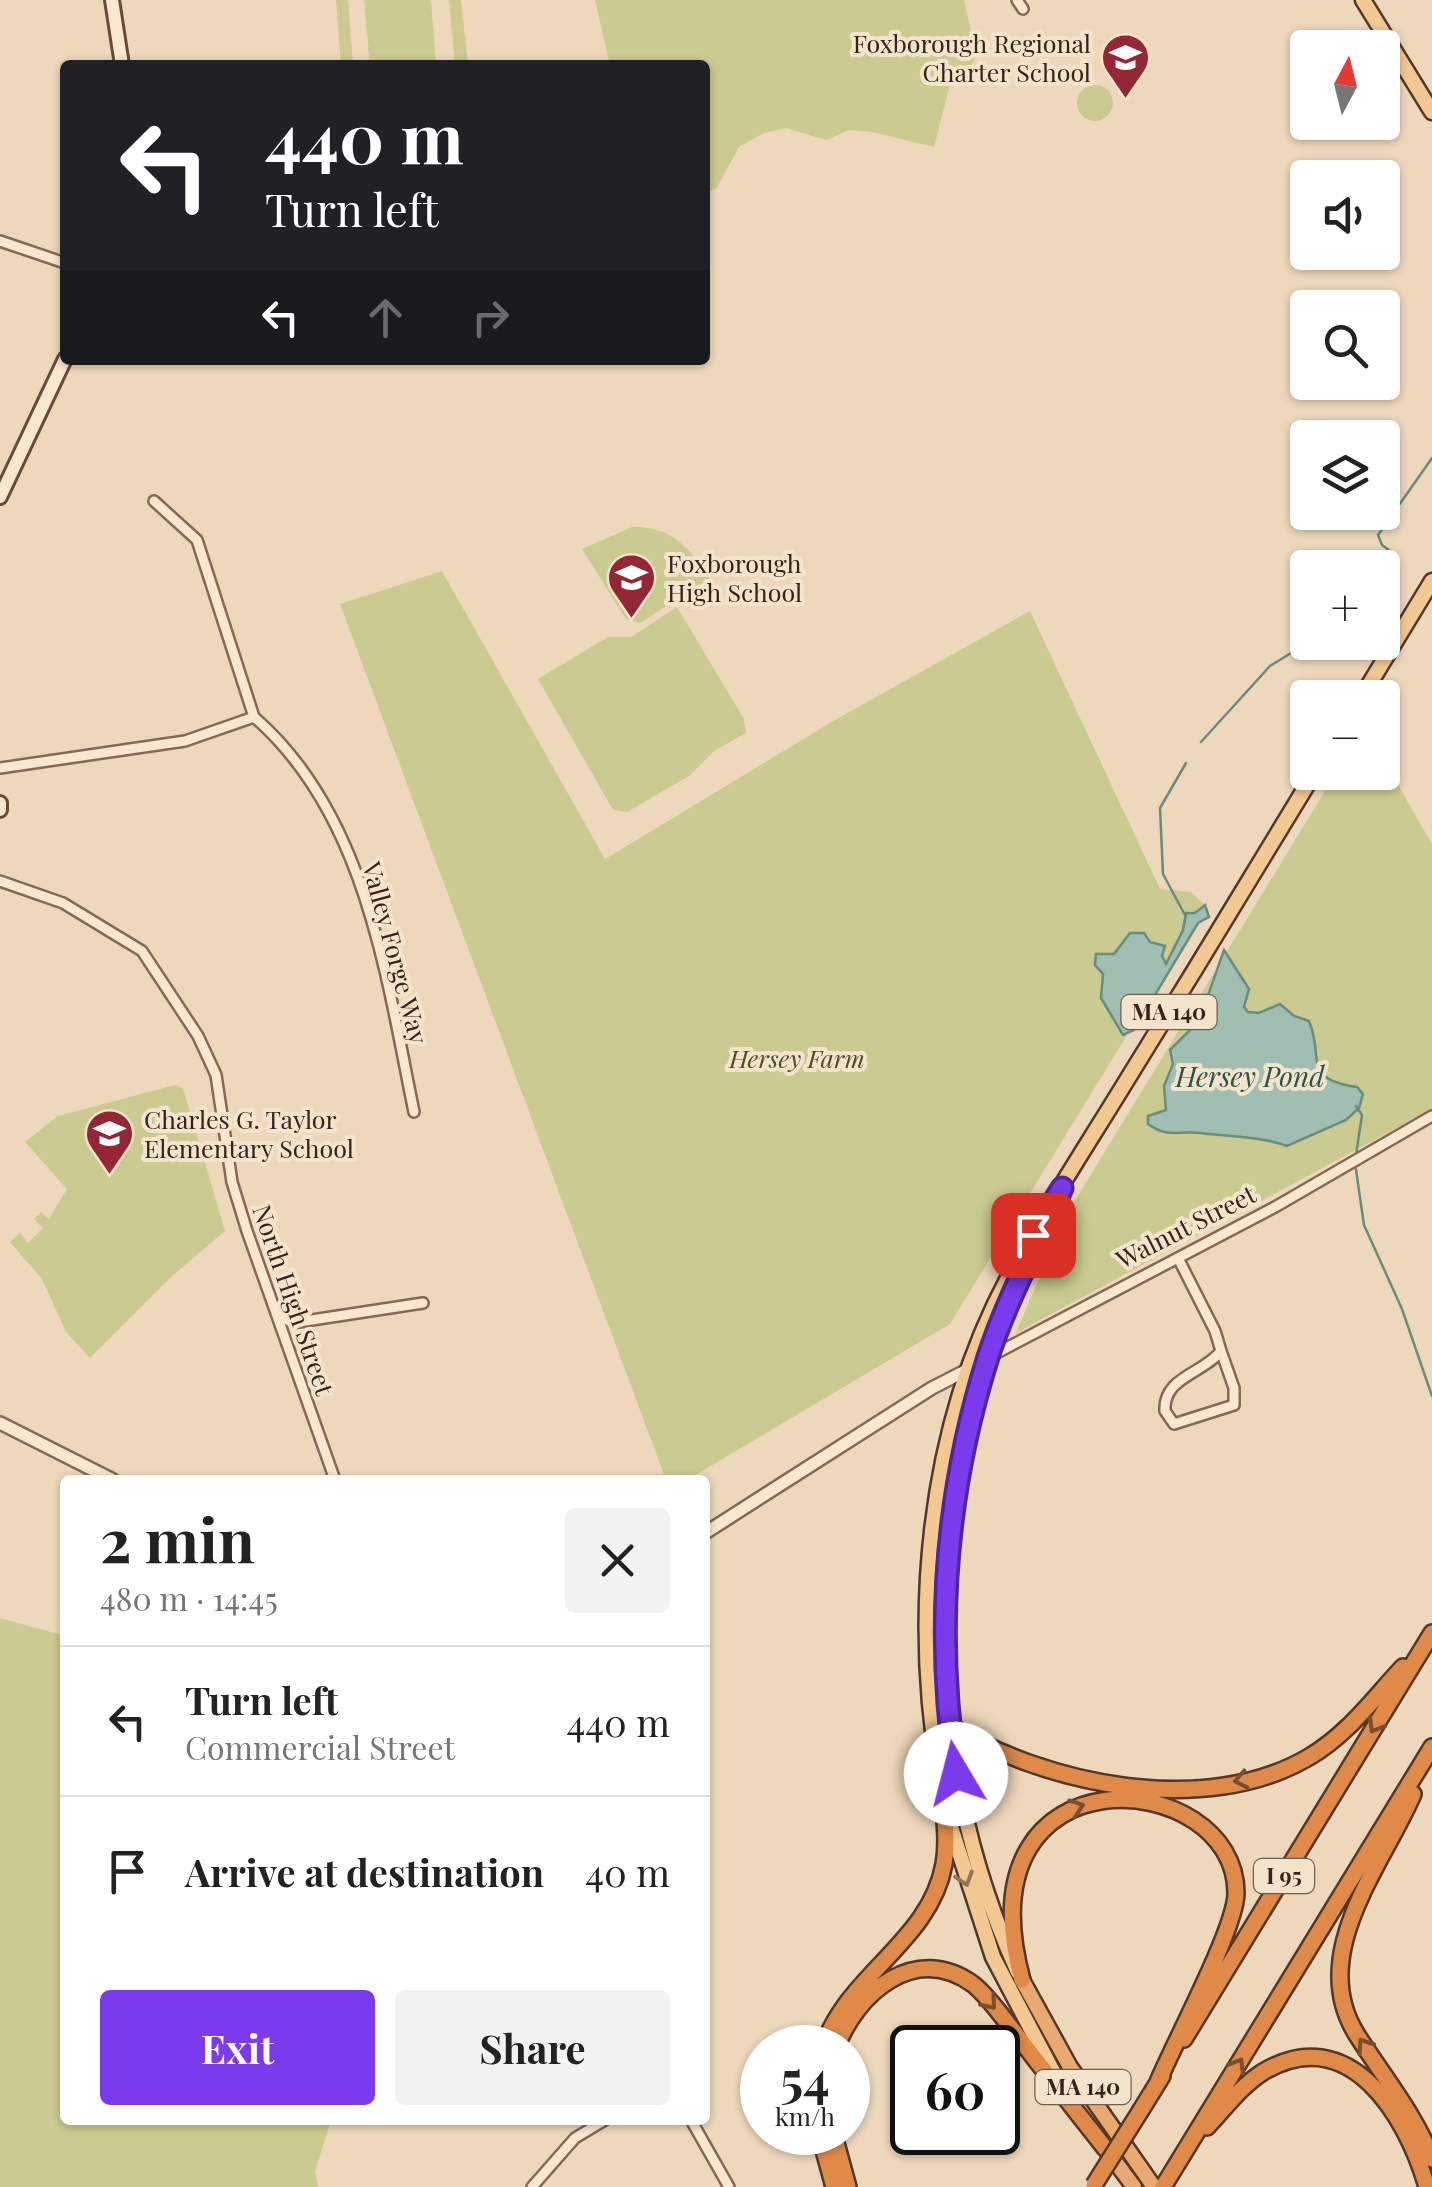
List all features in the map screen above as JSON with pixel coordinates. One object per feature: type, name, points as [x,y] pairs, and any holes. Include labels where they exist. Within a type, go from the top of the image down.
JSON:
[{"type":"highway","points":[[949,1725],[1017,1761],[1084,1780],[1155,1788],[1229,1782],[1284,1769],[1326,1746],[1355,1722],[1429,1638]]},
{"type":"highway","name":"I 95","points":[[1094,2186],[1429,1638]]},
{"type":"highway","points":[[1432,1748],[1348,1929],[1340,1974],[1351,2024],[1408,2110],[1432,2159]]},
{"type":"highway","name":"I 95","points":[[1163,2187],[1432,1748]]},
{"type":"highway","points":[[834,2025],[848,1998],[913,1930],[932,1900],[945,1852],[940,1780]]},
{"type":"highway","points":[[1022,1980],[1011,1930],[1012,1892],[1024,1852],[1048,1822],[1080,1804],[1120,1799],[1162,1806],[1198,1825],[1230,1864],[1234,1908],[1158,2082]]},
{"type":"highway","points":[[848,2025],[854,2013],[886,1980],[917,1970],[952,1974],[987,1998],[1105,2148]]},
{"type":"highway","name":"MA 140","points":[[1022,1980],[1070,2067],[1154,2187]]},
{"type":"highway","points":[[1183,2155],[1264,2071],[1296,2061],[1329,2061],[1356,2071],[1384,2098],[1412,2144],[1427,2187]]},
{"type":"highway","name":"MA 140","points":[[1105,2148],[1134,2187]]},
{"type":"highway","points":[[826,2155],[834,2187]]},
{"type":"highway","points":[[839,2155],[848,2187]]},
{"type":"main road","points":[[112,0],[121,60]]},
{"type":"main road","points":[[1363,0],[1432,112]]},
{"type":"main road","points":[[0,497],[62,365]]},
{"type":"main road","points":[[1372,680],[1432,581]]},
{"type":"main road","name":"MA 140","points":[[1105,2148],[1046,2061],[1000,1972],[960,1862],[940,1780],[928,1680],[928,1579],[943,1462],[968,1370],[1008,1276],[1305,790]]},
{"type":"main road","name":"MA 140","points":[[1022,1980],[975,1856],[949,1725],[944,1642],[947,1559],[960,1477],[988,1357],[1062,1188]]},
{"type":"street","points":[[0,241],[60,260]]},
{"type":"street","name":"Valley Forge Way","points":[[154,501],[197,540],[254,717],[274,735],[298,767],[342,838],[363,886],[414,1112]]},
{"type":"street","points":[[0,768],[185,741],[254,717]]},
{"type":"street","name":"North High Street","points":[[0,881],[62,903],[110,929],[142,951],[174,996],[216,1074],[232,1182],[333,1475]]},
{"type":"street","name":"Walnut Street","points":[[710,1530],[932,1388],[1178,1258],[1432,1116]]},
{"type":"street","points":[[1178,1258],[1215,1331],[1234,1388],[1234,1405],[1228,1411],[1174,1424],[1165,1412],[1167,1393],[1179,1380],[1208,1366],[1221,1351]]},
{"type":"street","points":[[275,1311],[292,1323],[423,1303]]},
{"type":"street","points":[[0,1424],[103,1475]]},
{"type":"street","points":[[532,2187],[574,2138],[596,2125]]},
{"type":"street","points":[[695,2125],[729,2187]]},
{"type":"green space","points":[[336,0],[348,0],[353,60],[341,60]]},
{"type":"green space","points":[[364,0],[431,0],[436,60],[370,60]]},
{"type":"green space","points":[[449,0],[461,0],[467,60],[455,60]]},
{"type":"green space","points":[[595,0],[964,0],[976,52],[974,61],[949,88],[934,147],[872,132],[849,130],[826,140],[786,128],[764,133],[739,147],[716,189],[710,191],[710,60],[609,60]]},
{"type":"green space","points":[[1095,85],[1108,90],[1113,103],[1108,116],[1095,121],[1082,116],[1077,103],[1082,90]]},
{"type":"green space","points":[[632,527],[657,530],[678,540],[710,578],[640,623],[626,619],[582,549]]},
{"type":"green space","name":"Hersey Farm","points":[[442,571],[605,859],[835,720],[1030,611],[1160,889],[1191,892],[1205,905],[1195,913],[1189,911],[1181,934],[1184,942],[950,1324],[695,1475],[664,1475],[340,604]]},
{"type":"green space","points":[[677,607],[744,719],[746,733],[714,751],[689,776],[627,812],[613,810],[538,679],[608,637],[631,637]]},
{"type":"green space","points":[[1400,788],[1432,844],[1432,1109],[1016,1333],[1065,1217],[1326,790]]},
{"type":"green space","name":"Charles G. Taylor Elementary School","points":[[175,1085],[183,1088],[225,1231],[172,1276],[90,1358],[66,1332],[42,1279],[10,1242],[20,1233],[28,1243],[43,1228],[34,1219],[41,1212],[49,1219],[67,1189],[25,1142],[58,1116]]},
{"type":"green space","points":[[0,1618],[60,1635],[60,2125],[329,2125],[315,2171],[318,2187],[0,2187]]},
{"type":"water","name":"Hersey Pond","points":[[1205,905],[1209,917],[1198,923],[1134,1030],[1123,1035],[1101,998],[1103,974],[1095,965],[1096,954],[1114,954],[1130,933],[1144,933],[1150,942],[1165,946],[1162,956],[1166,964],[1183,930],[1186,913],[1195,913]]},
{"type":"water","name":"Hersey Pond","points":[[1224,950],[1249,989],[1244,1007],[1248,1012],[1259,1013],[1280,1004],[1294,1016],[1309,1021],[1321,1072],[1339,1083],[1357,1087],[1363,1094],[1359,1108],[1346,1120],[1287,1146],[1245,1137],[1168,1133],[1148,1124],[1148,1116],[1166,1110],[1164,1086],[1173,1064],[1170,1050],[1199,1021]]},
{"type":"waterway","points":[[1389,550],[1378,535],[1432,458]]},
{"type":"waterway","points":[[1201,742],[1270,666],[1290,654]]},
{"type":"waterway","points":[[1186,763],[1160,808],[1163,874],[1186,917]]},
{"type":"waterway","points":[[1356,1106],[1362,1115],[1356,1155]]},
{"type":"waterway","points":[[1355,1163],[1364,1225],[1402,1309],[1432,1396]]},
{"type":"place","name":"Foxborough Regional Charter School","points":[[1126,100]]},
{"type":"place","name":"Foxborough High School","points":[[632,620]]},
{"type":"place","name":"Charles G. Taylor Elementary School","points":[[109,1176]]},
{"type":"route","points":[[956,1774],[944,1642],[947,1559],[956,1493],[988,1357],[1062,1188],[1033,1235]]}]
